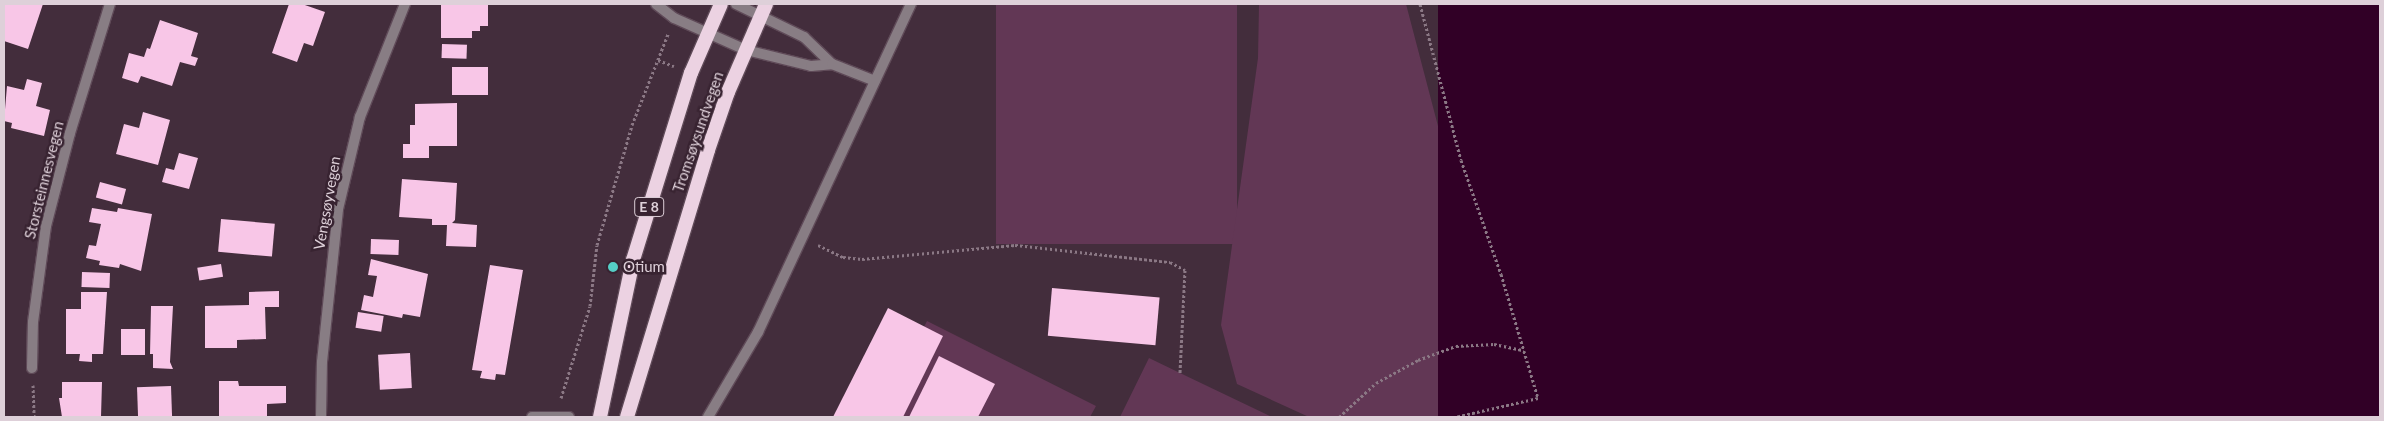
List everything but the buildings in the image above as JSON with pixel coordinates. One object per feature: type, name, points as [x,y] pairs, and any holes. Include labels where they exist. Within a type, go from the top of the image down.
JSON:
[{"type":"highway","name":"Tromsøysundvegen","points":[[600,417],[633,260],[688,82],[721,4]]},
{"type":"highway","name":"Tromsøysundvegen","points":[[627,417],[679,239],[746,50],[763,9]]},
{"type":"street","name":"Storsteinnesvegen","points":[[32,368],[33,322],[46,226],[70,133],[110,4]]},
{"type":"street","name":"Vengsøyvegen","points":[[321,417],[322,362],[338,209],[360,117],[405,4]]},
{"type":"street","points":[[656,4],[674,18],[746,50],[811,66],[832,64]]},
{"type":"street","points":[[736,4],[763,9],[804,37],[832,64],[875,81]]},
{"type":"street","points":[[708,417],[758,332],[804,238],[911,4]]},
{"type":"street","points":[[532,417],[554,415],[569,417]]},
{"type":"path","points":[[1420,4],[1461,160],[1501,274],[1538,398],[1455,417]]},
{"type":"path","points":[[554,415],[590,306],[597,245],[632,125],[668,33]]},
{"type":"path","points":[[658,60],[679,68]]},
{"type":"path","points":[[804,238],[843,257],[862,259],[1015,245],[1170,262],[1185,270],[1180,373]]},
{"type":"path","points":[[1339,417],[1376,383],[1418,360],[1448,348],[1494,344],[1523,350]]},
{"type":"path","points":[[32,368],[34,417]]},
{"type":"shaded area","points":[[996,4],[1237,4],[1237,244],[996,244]]},
{"type":"shaded area","points":[[1259,4],[1406,4],[1449,168],[1528,417],[1309,417],[1237,384],[1221,325],[1258,58]]},
{"type":"shaded area","points":[[1438,4],[2380,4],[2380,417],[1438,417]]},
{"type":"shaded area","points":[[927,321],[1096,406],[1090,417],[878,417]]},
{"type":"shaded area","points":[[1149,358],[1180,373],[1272,417],[1120,417]]},
{"type":"place","name":"Otium","points":[[613,267]]}]
